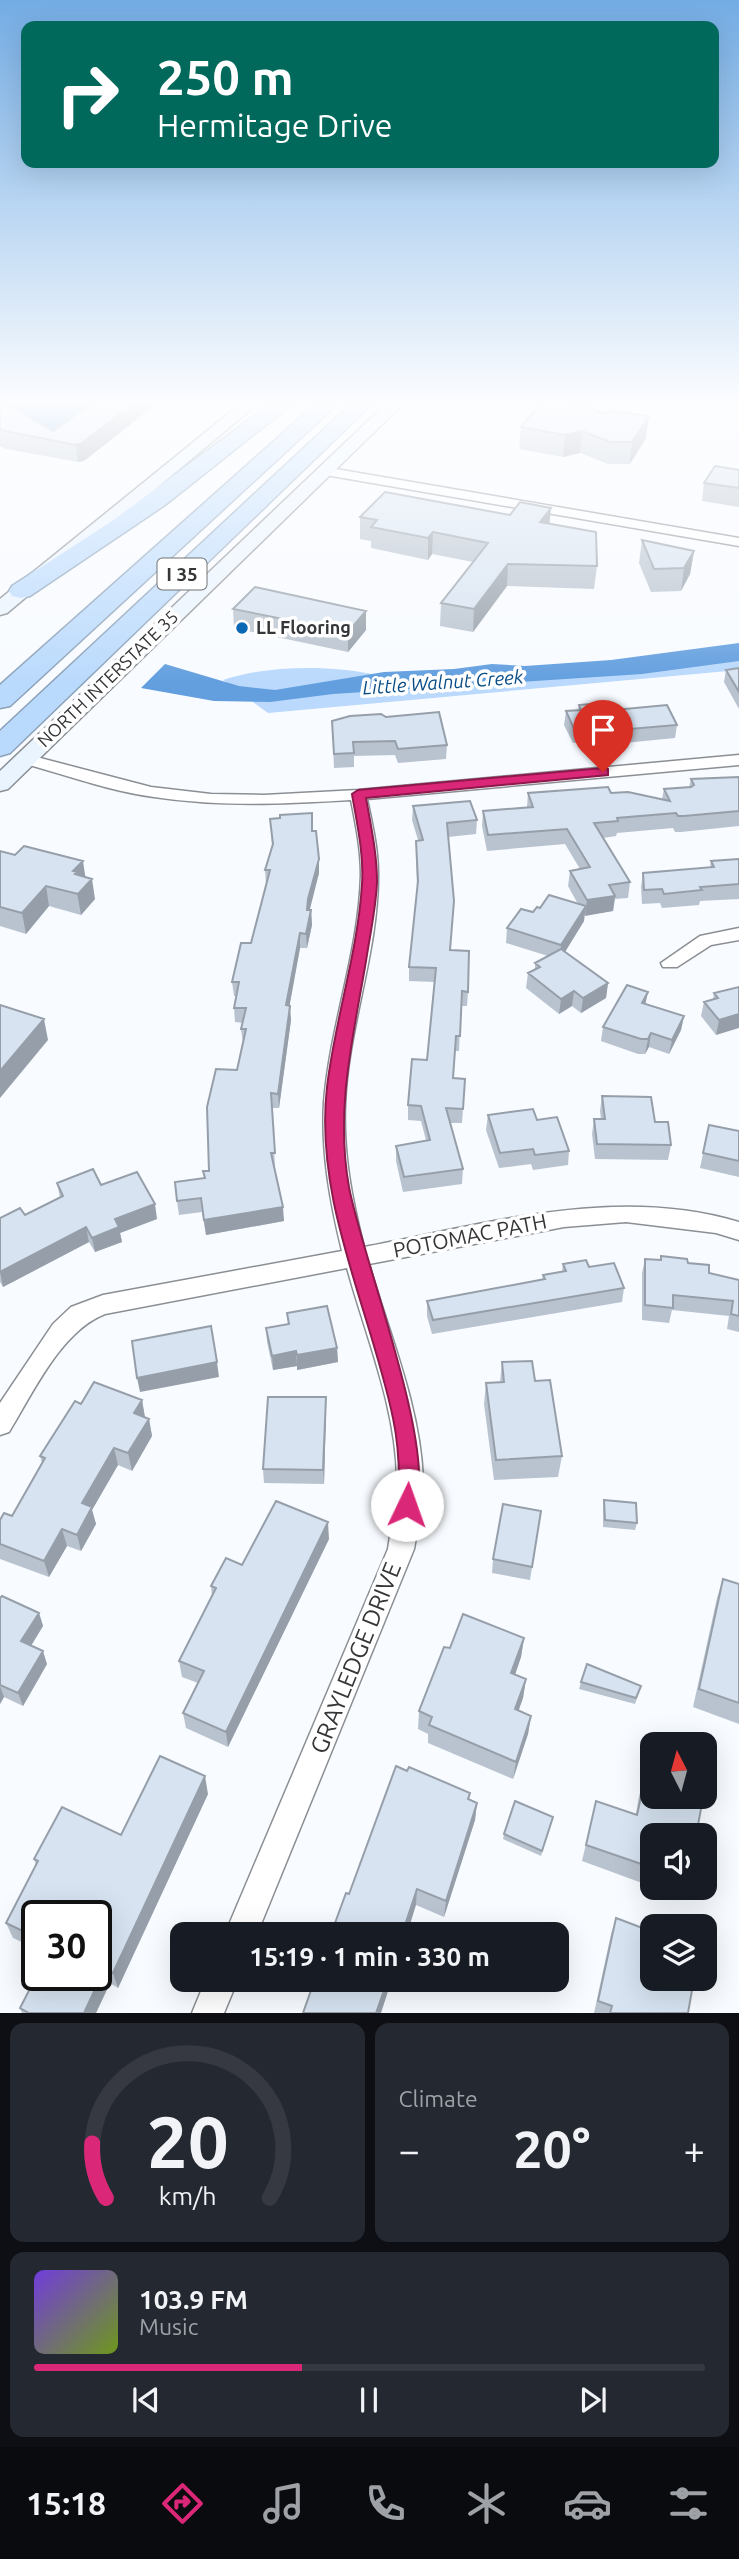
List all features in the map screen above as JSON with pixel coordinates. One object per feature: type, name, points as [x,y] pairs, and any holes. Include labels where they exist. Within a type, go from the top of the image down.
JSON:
[{"type":"highway","points":[[21,591],[79,557],[164,495]]},
{"type":"highway","name":"I 35","points":[[0,699],[227,495]]},
{"type":"highway","name":"I 35","points":[[0,747],[266,495]]},
{"type":"main road","points":[[0,609],[138,495]]},
{"type":"main road","name":"NORTH INTERSTATE 35","points":[[0,784],[299,495]]},
{"type":"street","points":[[464,495],[739,542]]},
{"type":"street","points":[[25,759],[151,792],[211,799],[264,800],[739,760]]},
{"type":"street","name":"GRAYLEDGE DRIVE","points":[[246,1922],[401,1549],[410,1482],[403,1418],[357,1258],[340,1187],[334,1135],[335,1088],[365,920],[369,882],[367,838],[358,794]]},
{"type":"street","points":[[670,963],[706,940],[739,934]]},
{"type":"street","name":"POTOMAC PATH","points":[[0,1424],[61,1331],[79,1314],[103,1305],[564,1218],[626,1213],[716,1224],[739,1231]]},
{"type":"street","points":[[208,2013],[217,1992]]},
{"type":"shaded area","points":[[739,647],[739,670],[268,713],[223,680],[259,671],[299,668],[339,669],[377,675],[561,666]]},
{"type":"water","name":"Little Walnut Creek","points":[[739,643],[739,661],[642,674],[333,694],[270,702],[214,701],[141,688],[165,664],[239,686],[275,690],[384,672],[454,669],[492,664],[525,666],[611,660]]},
{"type":"building","points":[[382,495],[401,495],[510,515],[520,502],[551,508],[540,522],[596,532],[597,566],[508,564],[474,609],[441,603],[488,543],[433,532],[428,538],[371,527],[377,520],[360,517]]},
{"type":"building","points":[[642,540],[694,551],[684,568],[654,569]]},
{"type":"building","points":[[255,587],[366,611],[348,632],[233,609]]},
{"type":"building","points":[[739,668],[739,692],[726,670]]},
{"type":"building","points":[[611,703],[614,710],[667,705],[677,725],[606,731],[604,727],[574,729],[566,711],[581,710],[579,705]]},
{"type":"building","points":[[439,712],[447,745],[398,749],[395,741],[353,742],[354,753],[334,754],[332,721],[350,716],[381,714],[386,717]]},
{"type":"building","points":[[739,777],[739,811],[684,816],[678,816],[676,813],[617,818],[618,821],[594,823],[630,882],[609,885],[615,896],[587,900],[570,871],[590,867],[567,829],[488,835],[483,811],[533,807],[528,793],[608,787],[611,793],[628,792],[670,801],[664,789],[691,787],[694,785],[691,779]]},
{"type":"building","points":[[470,801],[477,820],[447,823],[454,901],[450,950],[469,951],[468,992],[462,991],[460,1036],[456,1036],[453,1078],[465,1079],[463,1109],[446,1108],[463,1169],[404,1177],[396,1146],[430,1140],[421,1106],[408,1105],[412,1059],[427,1060],[436,968],[409,967],[418,881],[416,841],[423,840],[413,806]]},
{"type":"building","points":[[312,813],[312,831],[316,831],[319,859],[308,899],[307,910],[311,910],[306,934],[300,933],[286,1005],[290,1006],[278,1094],[271,1093],[275,1153],[271,1153],[283,1207],[204,1220],[201,1198],[177,1201],[175,1182],[205,1178],[203,1171],[209,1171],[207,1107],[216,1069],[237,1070],[246,1029],[241,1029],[246,1008],[234,1008],[239,982],[232,982],[241,943],[251,943],[270,870],[265,870],[273,844],[270,819],[280,818],[280,815]]},
{"type":"building","points":[[24,846],[83,861],[73,871],[92,879],[78,894],[46,886],[22,913],[0,907],[0,851],[15,855]]},
{"type":"building","points":[[739,859],[739,884],[700,887],[702,890],[664,894],[662,889],[644,890],[643,873],[714,867],[711,861]]},
{"type":"building","points":[[549,895],[586,906],[561,945],[507,928],[521,909],[533,912],[537,907],[540,908]]},
{"type":"building","points":[[561,949],[608,983],[583,998],[574,991],[561,999],[528,973],[540,967],[535,963]]},
{"type":"building","points":[[627,985],[648,992],[642,1003],[684,1016],[672,1040],[651,1033],[648,1039],[641,1039],[603,1027]]},
{"type":"building","points":[[739,987],[739,1014],[719,1020],[704,1002],[718,998],[714,993]]},
{"type":"building","points":[[0,1005],[44,1019],[0,1071]]},
{"type":"building","points":[[602,1096],[651,1097],[655,1122],[668,1122],[671,1145],[597,1144],[594,1119],[605,1119]]},
{"type":"building","points":[[533,1109],[537,1120],[557,1117],[569,1151],[535,1155],[533,1149],[500,1153],[488,1115]]},
{"type":"building","points":[[709,1125],[739,1131],[739,1161],[703,1153]]},
{"type":"building","points":[[93,1169],[101,1185],[137,1172],[155,1204],[115,1219],[119,1227],[92,1238],[86,1227],[0,1272],[0,1218],[20,1208],[25,1215],[63,1196],[57,1183]]},
{"type":"building","points":[[661,1256],[709,1265],[709,1273],[739,1280],[739,1316],[731,1314],[733,1301],[673,1295],[673,1308],[645,1305],[645,1259],[661,1260]]},
{"type":"building","points":[[586,1260],[589,1267],[614,1263],[624,1288],[433,1320],[427,1301],[545,1279],[543,1275],[566,1271],[563,1264]]},
{"type":"building","points":[[327,1306],[337,1348],[272,1356],[266,1328],[289,1324],[287,1313]]},
{"type":"building","points":[[211,1326],[217,1362],[137,1378],[132,1341]]},
{"type":"building","points":[[532,1361],[535,1381],[550,1380],[562,1456],[496,1460],[486,1383],[504,1382],[502,1362]]},
{"type":"building","points":[[94,1382],[142,1400],[134,1413],[149,1419],[128,1453],[114,1448],[82,1503],[92,1507],[77,1535],[62,1529],[44,1561],[0,1544],[0,1520],[4,1513],[12,1516],[45,1458],[40,1456],[75,1401],[81,1404]]},
{"type":"building","points":[[268,1397],[326,1397],[323,1470],[263,1469]]},
{"type":"building","points":[[604,1500],[636,1503],[637,1523],[605,1520]]},
{"type":"building","points":[[276,1501],[328,1522],[226,1732],[183,1713],[204,1671],[179,1661],[216,1588],[211,1586],[226,1558],[242,1565]]},
{"type":"building","points":[[503,1504],[541,1511],[532,1567],[493,1559]]},
{"type":"building","points":[[723,1579],[739,1584],[739,1703],[699,1689]]},
{"type":"building","points":[[2,1596],[39,1613],[21,1641],[43,1651],[18,1693],[0,1685]]},
{"type":"building","points":[[463,1614],[524,1638],[511,1673],[526,1679],[515,1709],[531,1716],[516,1762],[429,1725],[432,1717],[419,1711],[444,1647],[450,1648]]},
{"type":"building","points":[[587,1664],[641,1686],[636,1698],[581,1682]]},
{"type":"building","points":[[160,1756],[205,1776],[113,1973],[112,1900],[21,1900],[21,1930],[6,1923],[38,1861],[34,1859],[62,1807],[121,1835]]},
{"type":"building","points":[[396,1766],[407,1771],[409,1767],[470,1793],[468,1799],[477,1803],[446,1901],[417,1889],[406,1922],[335,1922],[346,1893],[349,1894]]},
{"type":"building","points":[[515,1801],[553,1817],[542,1851],[504,1834]]},
{"type":"building","points":[[596,1801],[637,1815],[640,1802],[640,1810],[701,1810],[698,1823],[640,1823],[640,1864],[586,1845]]},
{"type":"building","points":[[616,1918],[640,1927],[640,1991],[692,1991],[688,2013],[610,2013],[612,2006],[598,2001]]},
{"type":"building","points":[[29,1991],[94,1991],[84,2013],[29,2013],[20,2008]]},
{"type":"building","points":[[310,1992],[383,1992],[376,2013],[303,2013]]},
{"type":"place","name":"LL Flooring","points":[[242,628]]},
{"type":"route","points":[[407,1505],[410,1482],[403,1418],[357,1258],[340,1187],[334,1135],[335,1088],[365,920],[369,882],[367,838],[358,794],[603,772]]}]
